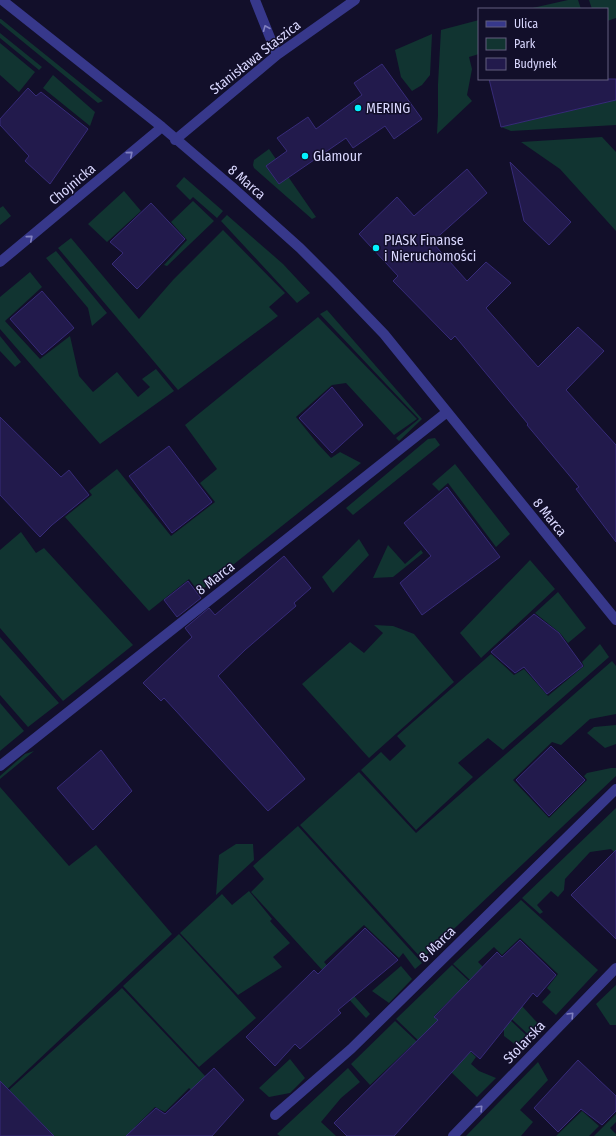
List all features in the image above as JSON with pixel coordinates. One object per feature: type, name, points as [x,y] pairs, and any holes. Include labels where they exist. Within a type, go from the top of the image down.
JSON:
[{"type":"street","name":"8 Marca","points":[[2,0],[162,127],[175,140],[231,186],[300,248],[334,282],[384,334],[616,620]]},
{"type":"street","points":[[255,0],[277,55]]},
{"type":"street","name":"Stanisława Staszica","points":[[175,140],[277,55],[355,0]]},
{"type":"street","name":"Chojnicka","points":[[0,262],[162,127]]},
{"type":"street","name":"8 Marca","points":[[0,766],[447,412]]},
{"type":"street","name":"8 Marca","points":[[275,1115],[351,1049],[616,789]]},
{"type":"street","name":"Stolarska","points":[[453,1136],[616,968]]},
{"type":"green space","points":[[568,0],[578,0],[581,8],[532,8]]},
{"type":"green space","points":[[589,0],[616,0],[616,18],[608,21],[608,8],[592,8]]},
{"type":"green space","points":[[0,19],[103,101],[98,103],[0,23]]},
{"type":"green space","points":[[478,20],[478,54],[469,57],[472,69],[467,95],[472,101],[437,134],[438,84],[441,30]]},
{"type":"green space","points":[[0,33],[42,67],[39,70],[0,38]]},
{"type":"green space","points":[[432,34],[430,75],[422,85],[412,91],[401,77],[395,50]]},
{"type":"green space","points":[[0,43],[35,72],[19,92],[0,75]]},
{"type":"green space","points":[[53,75],[95,112],[90,126],[43,88]]},
{"type":"green space","points":[[616,100],[616,125],[511,131],[501,127]]},
{"type":"green space","points":[[602,137],[616,152],[616,231],[560,169],[521,142]]},
{"type":"green space","points":[[269,149],[316,217],[312,219],[254,168],[254,160]]},
{"type":"green space","points":[[184,177],[223,211],[217,218],[193,197],[190,200],[176,186]]},
{"type":"green space","points":[[124,191],[141,211],[107,242],[88,224]]},
{"type":"green space","points":[[193,201],[214,221],[167,266],[164,265],[187,240],[171,222]]},
{"type":"green space","points":[[3,206],[11,216],[0,225],[0,208]]},
{"type":"green space","points":[[227,215],[283,264],[310,293],[297,303],[221,221]]},
{"type":"green space","points":[[223,230],[285,293],[269,307],[278,316],[178,390],[58,248],[71,238],[139,319],[173,280]]},
{"type":"green space","points":[[56,251],[107,313],[92,326],[88,308],[46,258]]},
{"type":"green space","points":[[30,272],[42,287],[5,321],[40,359],[70,336],[79,376],[93,392],[117,372],[138,397],[150,387],[142,379],[156,369],[174,391],[100,444],[0,329],[0,297]]},
{"type":"green space","points":[[327,310],[422,419],[399,441],[396,438],[419,419],[320,314]]},
{"type":"green space","points":[[318,317],[417,419],[394,435],[346,383],[332,385],[296,417],[331,458],[340,452],[361,463],[199,592],[189,579],[149,611],[65,517],[92,495],[89,491],[117,469],[171,536],[215,502],[200,483],[217,469],[185,425]]},
{"type":"green space","points":[[0,336],[21,362],[15,367],[0,351]]},
{"type":"green space","points":[[435,438],[440,445],[353,515],[346,508],[428,439]]},
{"type":"green space","points":[[455,464],[510,534],[496,547],[448,483],[439,491],[432,484]]},
{"type":"green space","points":[[21,532],[36,553],[44,548],[133,645],[63,701],[0,628],[0,550]]},
{"type":"green space","points":[[359,539],[369,555],[333,593],[322,577]]},
{"type":"green space","points":[[388,545],[405,564],[421,550],[423,553],[393,577],[373,578]]},
{"type":"green space","points":[[530,560],[555,589],[481,658],[460,633]]},
{"type":"green space","points":[[558,592],[586,628],[568,643],[560,633],[535,613]]},
{"type":"green space","points":[[374,625],[393,626],[414,634],[454,682],[369,758],[302,684],[350,642],[364,653],[383,633]]},
{"type":"green space","points":[[0,637],[59,703],[28,727],[0,695]]},
{"type":"green space","points":[[600,644],[609,657],[503,750],[488,738],[458,763],[473,777],[416,830],[361,770],[381,752],[390,761],[406,746],[397,736],[491,654],[514,675],[524,669],[548,696],[584,666],[582,662]]},
{"type":"green space","points":[[612,661],[616,666],[616,714],[590,719],[561,745],[552,742],[513,780],[549,818],[587,780],[584,776],[587,773],[616,768],[616,776],[422,959],[300,825],[359,772],[416,833]]},
{"type":"green space","points":[[0,703],[24,731],[0,751]]},
{"type":"green space","points":[[616,725],[616,744],[605,748],[587,733],[594,727]]},
{"type":"green space","points":[[34,751],[0,779],[0,776],[25,754]]},
{"type":"green space","points":[[0,787],[69,866],[96,845],[172,934],[0,1096]]},
{"type":"green space","points":[[616,808],[616,854],[611,849],[590,852],[565,879],[564,890],[558,897],[551,891],[537,905],[543,912],[540,914],[522,898]]},
{"type":"green space","points":[[298,826],[422,963],[415,969],[403,953],[399,958],[364,925],[324,962],[370,1014],[366,1018],[251,892],[264,879],[253,866]]},
{"type":"green space","points":[[236,844],[253,844],[254,860],[216,895],[219,855]]},
{"type":"green space","points":[[249,891],[272,919],[270,921],[290,943],[273,957],[282,967],[238,995],[180,933],[222,894],[232,905]]},
{"type":"green space","points":[[521,900],[598,970],[556,1015],[542,1002],[551,992],[547,988],[558,974],[520,938],[502,955],[494,947],[478,962],[543,1029],[533,1039],[453,964]]},
{"type":"green space","points":[[179,934],[256,1018],[199,1067],[123,986]]},
{"type":"green space","points":[[452,965],[526,1035],[517,1046],[504,1036],[504,1030],[461,989],[434,1016],[476,1057],[471,1064],[479,1071],[496,1078],[477,1097],[396,1019]]},
{"type":"green space","points":[[401,966],[412,979],[389,1003],[372,991]]},
{"type":"green space","points":[[616,985],[616,1025],[610,1025],[596,1004]]},
{"type":"green space","points":[[122,988],[222,1094],[210,1107],[189,1088],[165,1112],[155,1107],[135,1127],[144,1136],[54,1136],[9,1090]]},
{"type":"green space","points":[[395,1021],[450,1073],[446,1077],[412,1045],[370,1085],[351,1064]]},
{"type":"green space","points":[[290,1059],[305,1078],[290,1093],[269,1097],[259,1088]]},
{"type":"green space","points":[[538,1062],[548,1080],[520,1110],[533,1122],[521,1136],[466,1136]]},
{"type":"green space","points":[[348,1068],[360,1082],[341,1098],[321,1122],[336,1136],[280,1136],[277,1134]]},
{"type":"green space","points":[[582,1111],[599,1126],[589,1136],[556,1136]]},
{"type":"green space","points":[[616,1114],[616,1122],[610,1128],[616,1136],[594,1136]]},
{"type":"building","points":[[382,64],[422,119],[394,139],[385,126],[353,148],[346,138],[279,184],[266,166],[287,151],[277,138],[308,117],[316,129],[362,95],[354,83]]},
{"type":"building","points":[[616,79],[616,100],[501,127],[489,80]]},
{"type":"building","points":[[28,88],[36,96],[41,92],[88,129],[50,184],[25,161],[29,156],[0,125],[0,119]]},
{"type":"building","points":[[510,162],[571,222],[549,245],[524,221]]},
{"type":"building","points":[[467,169],[487,193],[432,242],[467,281],[486,262],[511,283],[486,308],[538,367],[578,327],[604,351],[566,390],[616,445],[616,542],[576,489],[579,487],[455,336],[451,340],[393,281],[398,276],[359,234],[397,197],[414,216]]},
{"type":"building","points":[[151,203],[185,239],[137,289],[112,264],[123,253],[110,242]]},
{"type":"building","points":[[42,291],[74,328],[42,355],[10,319]]},
{"type":"building","points":[[332,387],[363,425],[332,453],[299,418]]},
{"type":"building","points":[[0,417],[61,477],[69,470],[89,495],[52,525],[40,537],[0,495]]},
{"type":"building","points":[[169,446],[212,502],[172,533],[129,476]]},
{"type":"building","points":[[447,487],[500,557],[422,615],[400,583],[431,556],[404,523]]},
{"type":"building","points":[[284,556],[311,588],[294,603],[296,606],[245,650],[218,676],[305,779],[268,811],[164,698],[161,701],[143,683],[192,637],[185,628],[209,608],[215,615]]},
{"type":"building","points":[[188,581],[201,598],[177,617],[164,600]]},
{"type":"building","points":[[534,614],[559,633],[583,666],[547,694],[524,667],[515,673],[491,652]]},
{"type":"building","points":[[551,746],[585,780],[549,816],[516,780]]},
{"type":"building","points":[[101,750],[132,791],[93,830],[57,788]]},
{"type":"building","points":[[616,850],[616,939],[571,895]]},
{"type":"building","points":[[365,928],[398,960],[338,1010],[341,1013],[300,1049],[295,1044],[275,1066],[246,1037],[314,970],[318,974]]},
{"type":"building","points":[[520,940],[556,975],[537,997],[533,993],[480,1059],[471,1051],[394,1136],[347,1136],[334,1123],[438,1020],[434,1017],[497,952],[502,957]]},
{"type":"building","points":[[578,1060],[616,1096],[616,1111],[602,1125],[581,1109],[558,1132],[534,1108]]},
{"type":"building","points":[[214,1068],[244,1100],[212,1136],[126,1136],[156,1108],[165,1114]]},
{"type":"building","points":[[0,1081],[54,1136],[0,1136]]},
{"type":"place","name":"MERING","points":[[358,108]]},
{"type":"place","name":"Glamour","points":[[305,156]]},
{"type":"place","name":"PIASK Finanse i Nieruchomości","points":[[376,248]]}]
